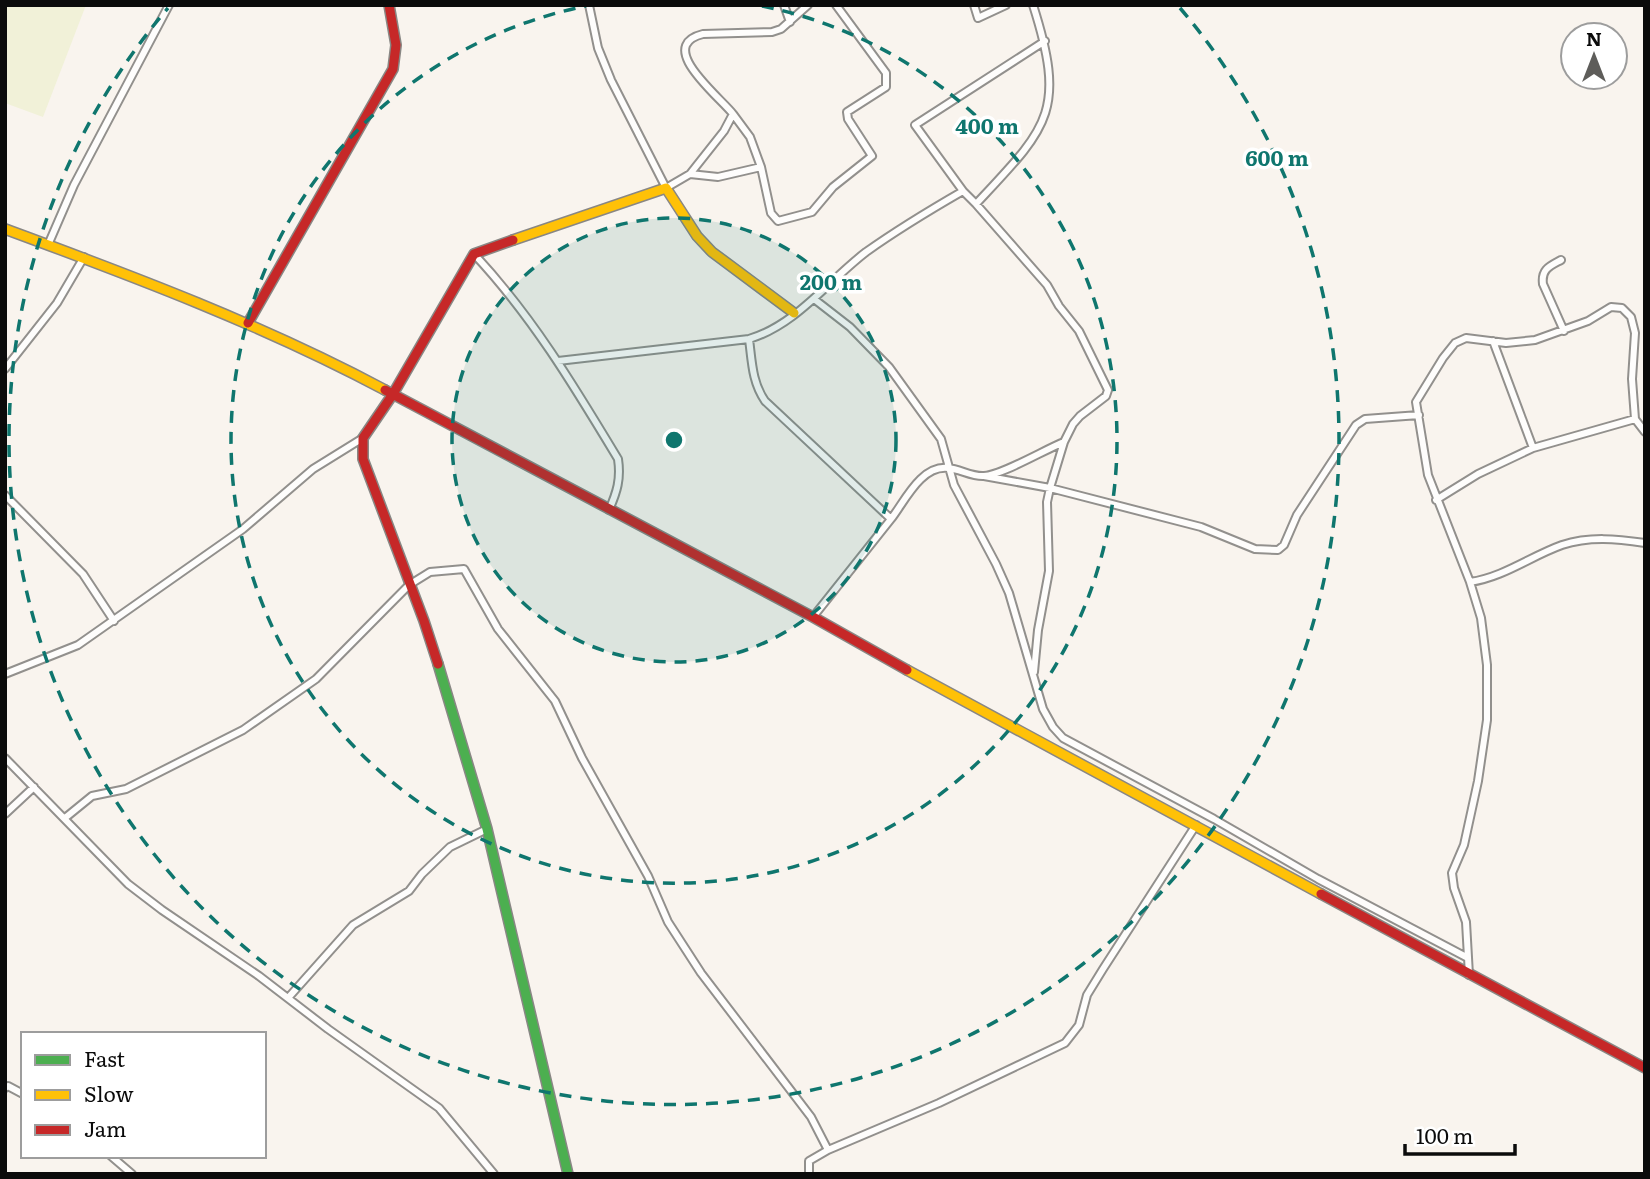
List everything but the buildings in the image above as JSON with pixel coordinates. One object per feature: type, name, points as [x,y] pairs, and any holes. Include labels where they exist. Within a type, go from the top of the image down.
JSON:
[{"type":"main road","points":[[248,323],[393,69],[397,42],[389,5]]},
{"type":"main road","points":[[568,1174],[486,829],[424,621],[363,459],[363,438],[393,394],[474,254],[666,188],[697,236],[712,252],[794,313]]},
{"type":"main road","points":[[5,229],[84,257],[248,323],[346,369],[813,617],[1035,741],[1645,1068]]},
{"type":"street","points":[[48,244],[74,185],[169,5]]},
{"type":"street","points":[[589,5],[598,48],[611,80],[666,188],[690,174],[724,131],[733,114]]},
{"type":"street","points":[[784,5],[790,22]]},
{"type":"street","points":[[808,5],[781,29],[772,32],[703,34],[693,36],[687,42],[686,59],[691,68],[746,130],[761,167],[774,219],[784,221],[812,212],[833,187],[872,156],[848,119],[847,112],[886,87],[886,73],[836,5]]},
{"type":"street","points":[[974,5],[978,18],[1006,5]]},
{"type":"street","points":[[976,204],[1019,156],[1038,132],[1045,118],[1050,99],[1050,76],[1045,41],[1033,5]]},
{"type":"street","points":[[1034,674],[1038,630],[1049,571],[1047,502],[1050,488],[1063,442],[1080,416],[1107,396],[1108,390],[1079,331],[1059,306],[1047,285],[963,191],[915,125],[1045,41]]},
{"type":"street","points":[[690,174],[718,177],[761,167]]},
{"type":"street","points":[[558,361],[750,339],[776,328],[866,253],[912,221],[963,191]]},
{"type":"street","points":[[474,254],[524,312],[558,361],[618,459],[621,475],[619,487],[609,510]]},
{"type":"street","points":[[5,369],[57,303],[84,257]]},
{"type":"street","points":[[1561,260],[1546,269],[1542,276],[1564,331]]},
{"type":"street","points":[[814,299],[842,320],[889,367],[942,439],[954,485],[1009,593],[1043,709],[1063,738],[1214,819],[1318,879],[1468,958]]},
{"type":"street","points":[[1469,975],[1466,922],[1454,888],[1452,873],[1470,824],[1487,720],[1488,686],[1481,618],[1470,582],[1428,475],[1416,402],[1455,343],[1466,338],[1521,342],[1564,331],[1611,307],[1622,308],[1631,317],[1635,333],[1632,379],[1634,419],[1645,432]]},
{"type":"street","points":[[750,339],[753,378],[765,401],[891,519]]},
{"type":"street","points":[[1493,341],[1533,448]]},
{"type":"street","points":[[813,617],[927,473],[936,467],[1050,488],[1201,527],[1255,549],[1278,550],[1284,545],[1297,515],[1356,425],[1365,419],[1419,415]]},
{"type":"street","points":[[1436,500],[1478,474],[1533,448],[1634,419]]},
{"type":"street","points":[[5,674],[78,645],[243,529],[313,468],[363,438]]},
{"type":"street","points":[[984,476],[997,473],[1063,442]]},
{"type":"street","points":[[5,495],[83,575],[114,621]]},
{"type":"street","points":[[1470,582],[1487,580],[1563,545],[1590,539],[1645,543]]},
{"type":"street","points":[[65,818],[92,796],[126,789],[224,740],[273,710],[316,679],[409,585],[430,572],[464,569],[470,575],[498,629],[555,701],[582,758],[648,876],[668,922],[709,984],[811,1116],[828,1150]]},
{"type":"street","points":[[5,758],[128,884],[439,1108],[494,1174]]},
{"type":"street","points":[[5,814],[34,788]]},
{"type":"street","points":[[809,1174],[809,1161],[828,1150],[927,1108],[1065,1043],[1079,1026],[1087,995],[1196,825]]},
{"type":"street","points":[[288,998],[346,932],[409,891],[430,865],[450,847],[486,829]]},
{"type":"street","points":[[5,1088],[8,1086],[21,1093]]},
{"type":"street","points":[[113,1158],[132,1174]]},
{"type":"green space","points":[[5,5],[86,5],[43,117],[5,103]]},
{"type":"traffic: fast","points":[[438,664],[487,829],[568,1174]]},
{"type":"traffic: slow","points":[[513,240],[666,188],[697,236],[712,252],[794,313]]},
{"type":"traffic: slow","points":[[5,229],[245,323],[385,390]]},
{"type":"traffic: slow","points":[[907,670],[1321,894]]},
{"type":"traffic: jam","points":[[248,323],[393,69],[396,45],[389,5]]},
{"type":"traffic: jam","points":[[438,664],[363,459],[363,438],[393,394],[474,254],[513,240]]},
{"type":"traffic: jam","points":[[385,390],[813,617],[907,670]]},
{"type":"traffic: jam","points":[[1321,894],[1645,1068]]}]
